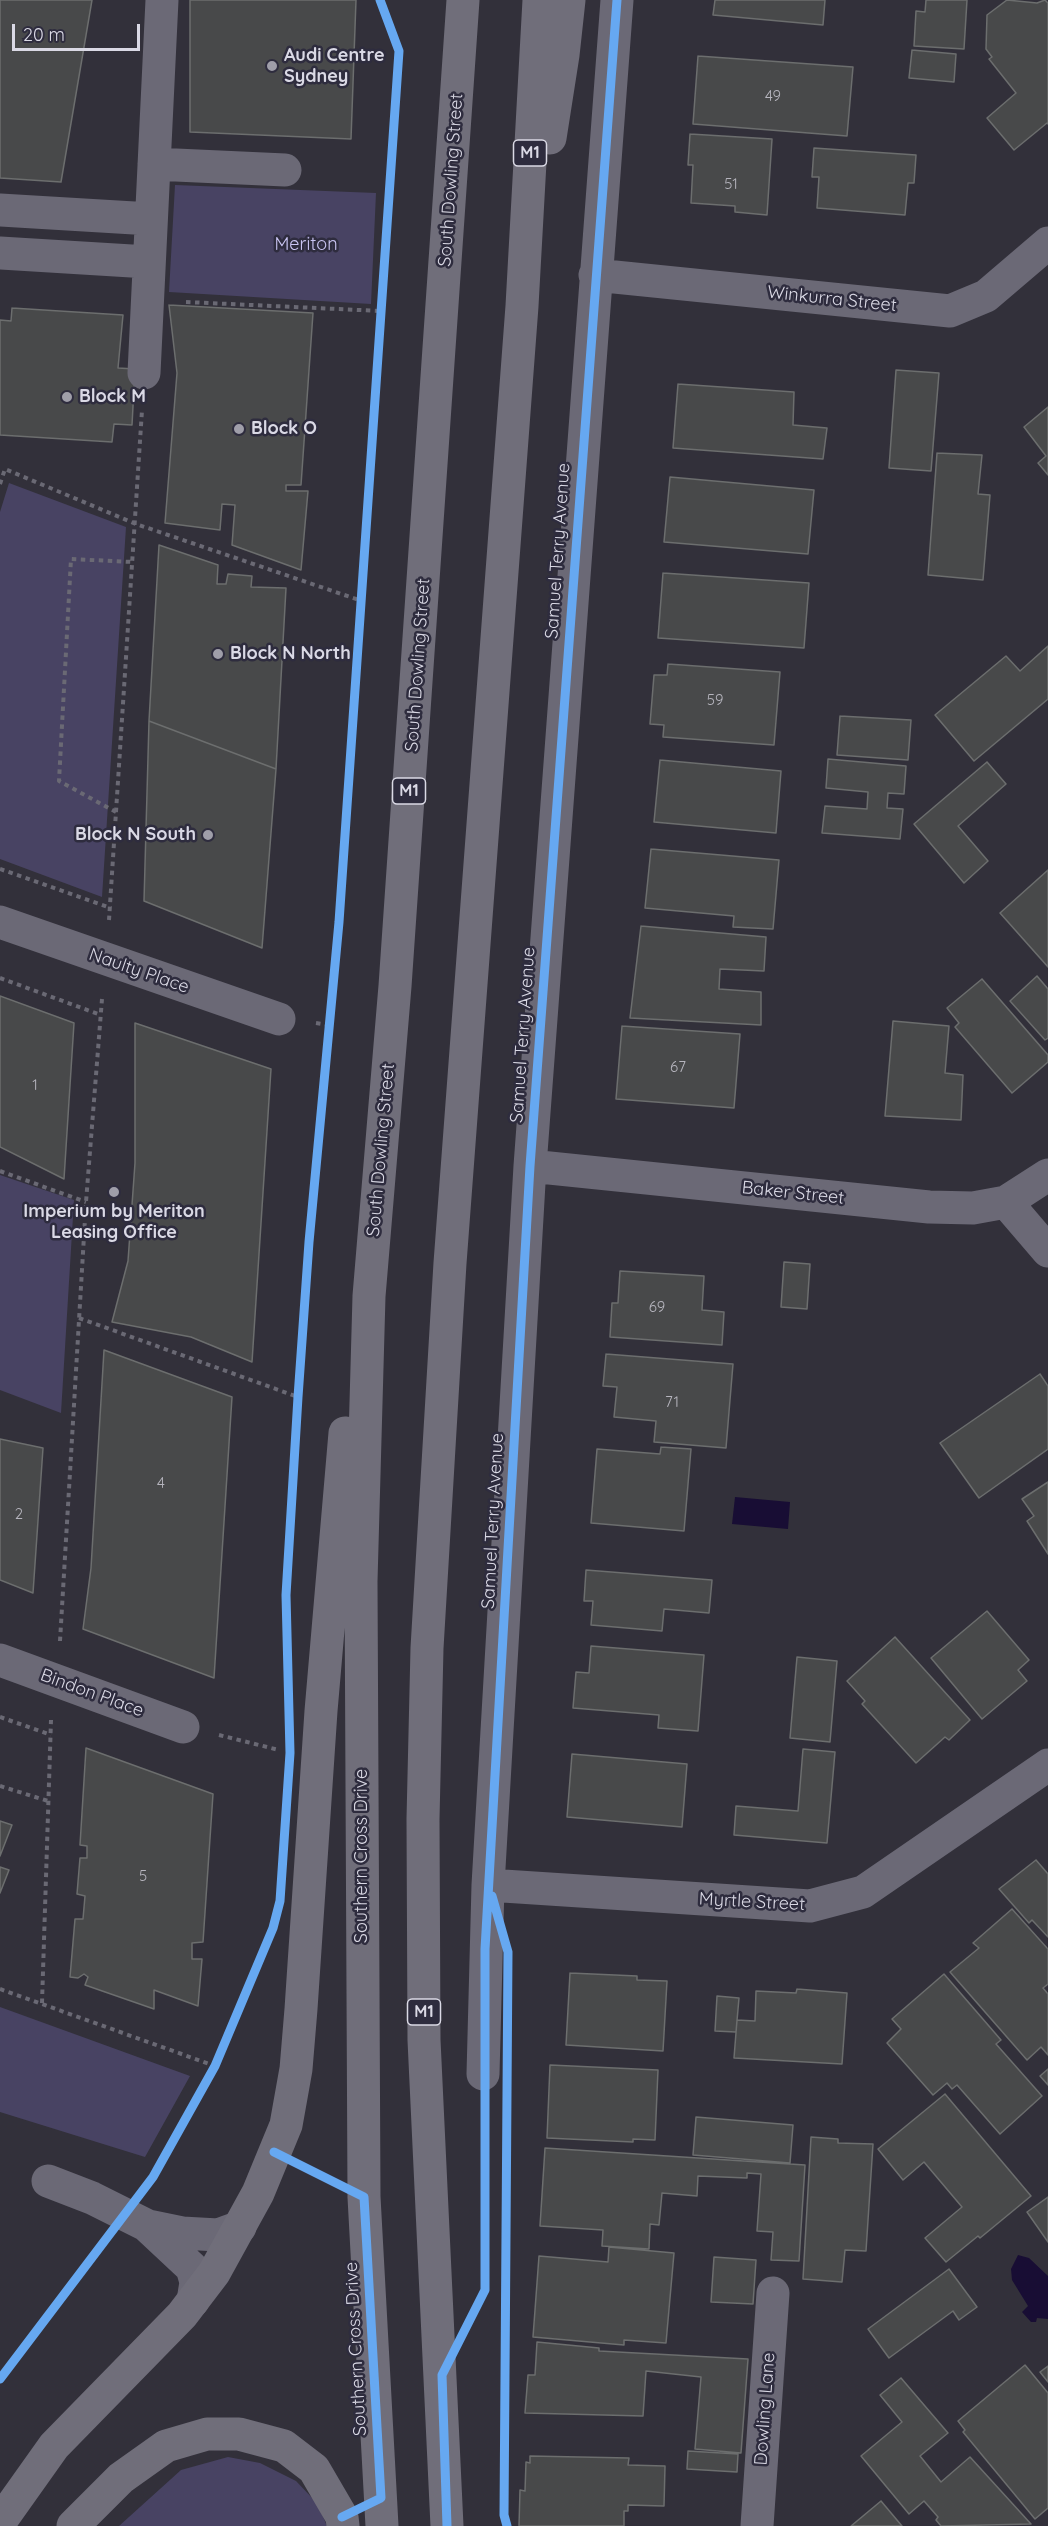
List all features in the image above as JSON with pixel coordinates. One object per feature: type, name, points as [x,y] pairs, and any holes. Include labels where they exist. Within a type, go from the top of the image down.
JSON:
[{"type":"highway","name":"South Dowling Street","points":[[362,1581],[369,1296],[395,986],[463,0]]},
{"type":"highway","name":"M1","points":[[447,2526],[424,2040],[423,1819],[427,1648],[450,1263],[522,306],[539,0]]},
{"type":"highway","points":[[522,306],[563,55],[569,0]]},
{"type":"highway","points":[[0,2522],[54,2446],[193,2301],[214,2273],[258,2193],[286,2125],[296,2069],[322,1699],[349,1384],[395,986]]},
{"type":"highway","name":"Southern Cross Drive","points":[[362,1581],[364,2197],[382,2526]]},
{"type":"highway","points":[[73,2526],[121,2478],[166,2446],[207,2434],[239,2434],[284,2446],[314,2469],[342,2517],[343,2526]]},
{"type":"street","points":[[144,373],[150,300],[148,262],[162,0]]},
{"type":"street","name":"Samuel Terry Avenue","points":[[483,2074],[488,1885],[530,1166],[595,275],[618,0]]},
{"type":"street","points":[[154,164],[285,170]]},
{"type":"street","points":[[0,210],[151,219]]},
{"type":"street","name":"Winkurra Street","points":[[595,275],[950,311],[986,296],[1048,243]]},
{"type":"street","points":[[0,253],[148,262]]},
{"type":"street","name":"Naulty Place","points":[[0,922],[279,1019]]},
{"type":"street","name":"Baker Street","points":[[530,1166],[929,1207],[973,1208],[1006,1202],[1048,1175]]},
{"type":"street","points":[[1006,1202],[1048,1251]]},
{"type":"street","name":"Bindon Place","points":[[0,1660],[183,1726]]},
{"type":"street","name":"Myrtle Street","points":[[488,1885],[810,1906],[863,1892],[1048,1765]]},
{"type":"street","points":[[48,2181],[92,2198],[146,2225],[182,2233],[218,2235],[240,2227]]},
{"type":"street","points":[[146,2225],[192,2268],[196,2282],[193,2301]]},
{"type":"street","name":"Dowling Lane","points":[[757,2526],[773,2293]]},
{"type":"path","points":[[150,300],[381,311]]},
{"type":"path","points":[[42,2003],[52,1679],[60,1637],[86,1202],[104,960],[111,908],[144,373]]},
{"type":"path","points":[[0,484],[5,469],[136,524],[362,601]]},
{"type":"path","points":[[116,813],[59,781],[70,559],[133,561]]},
{"type":"path","points":[[0,869],[111,908]]},
{"type":"path","points":[[0,978],[101,1015]]},
{"type":"path","points":[[0,1171],[86,1202]]},
{"type":"path","points":[[80,1318],[298,1396]]},
{"type":"path","points":[[0,1717],[51,1735]]},
{"type":"path","points":[[183,1726],[290,1753]]},
{"type":"path","points":[[0,1786],[48,1801]]},
{"type":"path","points":[[0,1989],[215,2066]]},
{"type":"path","points":[[507,2526],[504,2515],[508,2097]]},
{"type":"green space","name":"Meriton","points":[[175,185],[376,193],[371,304],[169,292]]},
{"type":"green space","points":[[9,483],[126,527],[102,897],[0,859],[0,512]]},
{"type":"green space","points":[[0,1175],[74,1200],[61,1413],[0,1390]]},
{"type":"green space","points":[[0,2007],[190,2076],[145,2157],[0,2112]]},
{"type":"green space","points":[[228,2457],[260,2463],[296,2481],[317,2503],[327,2526],[119,2526],[181,2470]]},
{"type":"shaded area","points":[[735,1497],[790,1502],[788,1529],[732,1524]]},
{"type":"shaded area","points":[[1018,2255],[1029,2258],[1048,2276],[1048,2319],[1037,2318],[1036,2322],[1031,2322],[1022,2312],[1028,2306],[1012,2280],[1011,2269]]},
{"type":"building","points":[[0,0],[92,0],[61,182],[0,178]]},
{"type":"building","name":"Audi Centre Sydney","points":[[190,0],[356,0],[351,139],[190,132]]},
{"type":"building","points":[[715,0],[825,0],[823,25],[713,15]]},
{"type":"building","points":[[926,0],[967,0],[964,49],[914,46],[916,11],[925,12]]},
{"type":"building","points":[[1007,0],[1037,3],[1045,0],[1048,3],[1048,124],[1014,150],[987,118],[1016,93],[989,59],[992,57],[986,49],[987,15]]},
{"type":"building","points":[[912,50],[956,54],[954,82],[909,78]]},
{"type":"building","points":[[698,56],[853,67],[847,136],[693,124]]},
{"type":"building","points":[[690,134],[772,139],[767,215],[735,212],[735,206],[691,203],[693,165],[688,165]]},
{"type":"building","points":[[814,148],[916,155],[914,183],[908,183],[905,215],[817,208],[819,177],[812,177]]},
{"type":"building","name":"Block O","points":[[169,305],[313,313],[301,485],[286,485],[286,491],[308,491],[301,570],[232,545],[235,505],[222,504],[220,530],[165,523],[177,373]]},
{"type":"building","name":"Block M","points":[[12,308],[123,315],[118,368],[135,369],[132,425],[114,424],[112,442],[0,435],[0,320],[11,321]]},
{"type":"building","points":[[896,370],[939,373],[931,471],[889,468]]},
{"type":"building","points":[[678,384],[794,392],[793,425],[827,428],[823,459],[673,448]]},
{"type":"building","points":[[1048,407],[1048,475],[1038,463],[1046,456],[1024,427]]},
{"type":"building","points":[[937,453],[982,455],[978,494],[990,495],[983,580],[928,575]]},
{"type":"building","points":[[670,477],[814,490],[808,554],[664,542]]},
{"type":"building","name":"Block N North","points":[[159,545],[218,565],[217,584],[226,584],[228,574],[252,576],[251,587],[286,588],[276,769],[149,721]]},
{"type":"building","points":[[663,573],[809,583],[804,648],[658,638]]},
{"type":"building","points":[[1048,646],[1048,699],[974,761],[935,715],[1006,656],[1020,671]]},
{"type":"building","points":[[668,664],[780,672],[774,745],[663,737],[664,725],[650,724],[654,675],[667,675]]},
{"type":"building","points":[[840,716],[911,720],[908,760],[837,755]]},
{"type":"building","name":"Block N South","points":[[149,721],[276,769],[262,948],[144,901]]},
{"type":"building","points":[[828,759],[906,766],[904,794],[888,793],[887,808],[903,809],[900,839],[822,833],[825,806],[867,809],[868,792],[826,788]]},
{"type":"building","points":[[660,760],[781,771],[776,833],[654,822]]},
{"type":"building","points":[[987,762],[1006,784],[958,826],[988,861],[964,883],[914,824]]},
{"type":"building","points":[[651,849],[779,860],[773,929],[733,927],[734,916],[645,908]]},
{"type":"building","points":[[1048,870],[1048,967],[1000,913]]},
{"type":"building","points":[[641,926],[766,937],[764,971],[720,969],[719,989],[761,992],[761,1025],[630,1018]]},
{"type":"building","points":[[1037,976],[1048,989],[1048,1038],[1045,1040],[1010,1001]]},
{"type":"building","points":[[982,979],[1048,1055],[1048,1062],[1012,1093],[955,1027],[959,1023],[947,1008]]},
{"type":"building","points":[[0,996],[74,1023],[64,1179],[0,1147]]},
{"type":"building","points":[[893,1021],[949,1026],[945,1073],[963,1075],[961,1120],[885,1116]]},
{"type":"building","points":[[135,1023],[271,1069],[252,1362],[191,1337],[112,1322],[128,1261],[135,1163]]},
{"type":"building","points":[[622,1026],[740,1034],[734,1108],[616,1099]]},
{"type":"building","points":[[784,1262],[810,1264],[807,1309],[781,1307]]},
{"type":"building","points":[[620,1271],[704,1276],[702,1310],[724,1312],[722,1345],[610,1337],[612,1303],[618,1303]]},
{"type":"building","points":[[104,1350],[232,1397],[214,1678],[83,1629],[91,1568]]},
{"type":"building","points":[[606,1354],[733,1364],[726,1448],[654,1442],[656,1421],[614,1417],[617,1387],[603,1386]]},
{"type":"building","points":[[1040,1374],[1048,1386],[1048,1449],[979,1498],[940,1443]]},
{"type":"building","points":[[0,1439],[43,1448],[33,1593],[0,1580]]},
{"type":"building","points":[[661,1447],[691,1449],[684,1531],[591,1523],[597,1449],[660,1454]]},
{"type":"building","points":[[1048,1482],[1048,1554],[1027,1521],[1034,1516],[1022,1499]]},
{"type":"building","points":[[586,1570],[712,1580],[709,1613],[664,1609],[662,1631],[591,1625],[593,1601],[584,1601]]},
{"type":"building","points":[[987,1611],[1029,1660],[1018,1670],[1027,1681],[982,1719],[931,1658]]},
{"type":"building","points":[[895,1637],[970,1720],[949,1740],[945,1737],[916,1763],[862,1704],[865,1701],[847,1681]]},
{"type":"building","points":[[591,1646],[704,1655],[698,1731],[658,1728],[659,1715],[573,1708],[576,1672],[589,1673]]},
{"type":"building","points":[[797,1657],[837,1661],[830,1742],[790,1738]]},
{"type":"building","points":[[86,1748],[213,1794],[203,1942],[192,1943],[192,1959],[202,1959],[198,2006],[154,1990],[154,2009],[85,1985],[88,1977],[84,1974],[78,1978],[70,1977],[75,1919],[83,1919],[85,1896],[77,1894],[80,1858],[87,1858],[87,1846],[80,1845]]},
{"type":"building","points":[[803,1749],[835,1752],[827,1843],[734,1835],[736,1806],[798,1811]]},
{"type":"building","points":[[572,1754],[687,1764],[682,1827],[567,1817]]},
{"type":"building","points":[[0,1821],[12,1825],[0,1856]]},
{"type":"building","points":[[1036,1860],[1048,1874],[1048,1937],[1032,1920],[1029,1923],[999,1889]]},
{"type":"building","points":[[0,1867],[9,1870],[0,1893]]},
{"type":"building","points":[[1012,1909],[1048,1949],[1048,1984],[1043,1988],[1048,1994],[1048,2055],[1041,2047],[1027,2060],[950,1972],[979,1948],[973,1943]]},
{"type":"building","points":[[570,1973],[637,1976],[637,1980],[667,1981],[663,2051],[566,2045]]},
{"type":"building","points":[[944,1974],[1001,2040],[996,2044],[1042,2096],[1000,2134],[957,2085],[952,2089],[947,2083],[933,2095],[887,2043],[901,2029],[892,2019]]},
{"type":"building","points":[[797,1989],[847,1993],[842,2064],[734,2058],[737,2020],[755,2021],[756,1991],[796,1993]]},
{"type":"building","points":[[717,1996],[739,1998],[736,2032],[715,2031]]},
{"type":"building","points":[[550,2065],[658,2070],[655,2140],[633,2139],[633,2142],[547,2138]]},
{"type":"building","points":[[1048,2069],[1048,2085],[1040,2076]]},
{"type":"building","points":[[945,2094],[1031,2196],[980,2238],[978,2236],[946,2262],[925,2238],[962,2207],[924,2162],[903,2180],[878,2149]]},
{"type":"building","points":[[696,2117],[793,2125],[790,2163],[693,2155]]},
{"type":"building","points":[[811,2137],[838,2139],[838,2143],[873,2144],[866,2251],[845,2250],[842,2282],[803,2279]]},
{"type":"building","points":[[545,2148],[805,2165],[799,2261],[771,2260],[773,2232],[757,2231],[761,2174],[747,2173],[747,2178],[698,2176],[697,2196],[662,2193],[659,2225],[650,2224],[649,2249],[602,2246],[603,2230],[540,2226]]},
{"type":"building","points":[[1048,2197],[1048,2242],[1027,2212]]},
{"type":"building","points":[[609,2247],[674,2253],[666,2343],[624,2340],[624,2345],[533,2337],[539,2256],[608,2262]]},
{"type":"building","points":[[714,2257],[756,2260],[753,2304],[711,2302]]},
{"type":"building","points":[[949,2269],[977,2307],[959,2320],[953,2311],[889,2358],[868,2329]]},
{"type":"building","points":[[537,2342],[599,2348],[599,2351],[748,2359],[741,2453],[695,2449],[701,2377],[646,2371],[643,2416],[525,2413],[528,2375],[535,2375]]},
{"type":"building","points":[[1025,2365],[1048,2393],[1048,2508],[1035,2519],[963,2432],[965,2430],[958,2421]]},
{"type":"building","points":[[1048,2366],[1048,2382],[1040,2372]]},
{"type":"building","points":[[901,2378],[948,2433],[920,2456],[941,2482],[970,2457],[1031,2524],[941,2526],[936,2520],[938,2517],[924,2501],[909,2514],[861,2456],[902,2422],[880,2395]]},
{"type":"building","points":[[688,2451],[738,2454],[737,2472],[687,2469]]},
{"type":"building","points":[[530,2456],[629,2458],[628,2465],[665,2466],[664,2506],[628,2505],[628,2511],[624,2511],[624,2526],[519,2526],[520,2490],[525,2491],[526,2462],[530,2463]]},
{"type":"building","points":[[881,2501],[902,2526],[851,2526]]},
{"type":"cycle path","points":[[0,2379],[153,2177],[215,2066],[273,1928],[280,1901],[290,1753],[286,1595],[298,1397],[309,1242],[339,922],[399,51],[380,0]]},
{"type":"cycle path","points":[[447,2526],[442,2375],[485,2290],[485,1949],[530,1166],[617,0]]},
{"type":"cycle path","points":[[492,1896],[508,1952],[504,2515],[507,2526]]},
{"type":"cycle path","points":[[274,2152],[364,2197],[381,2498],[342,2517]]},
{"type":"place","name":"Audi Centre Sydney","points":[[272,66]]},
{"type":"place","name":"Block M","points":[[67,397]]},
{"type":"place","name":"Block O","points":[[239,429]]},
{"type":"place","name":"Block N North","points":[[218,654]]},
{"type":"place","name":"Block N South","points":[[208,835]]},
{"type":"place","name":"Imperium by Meriton Leasing Office","points":[[114,1192]]}]
